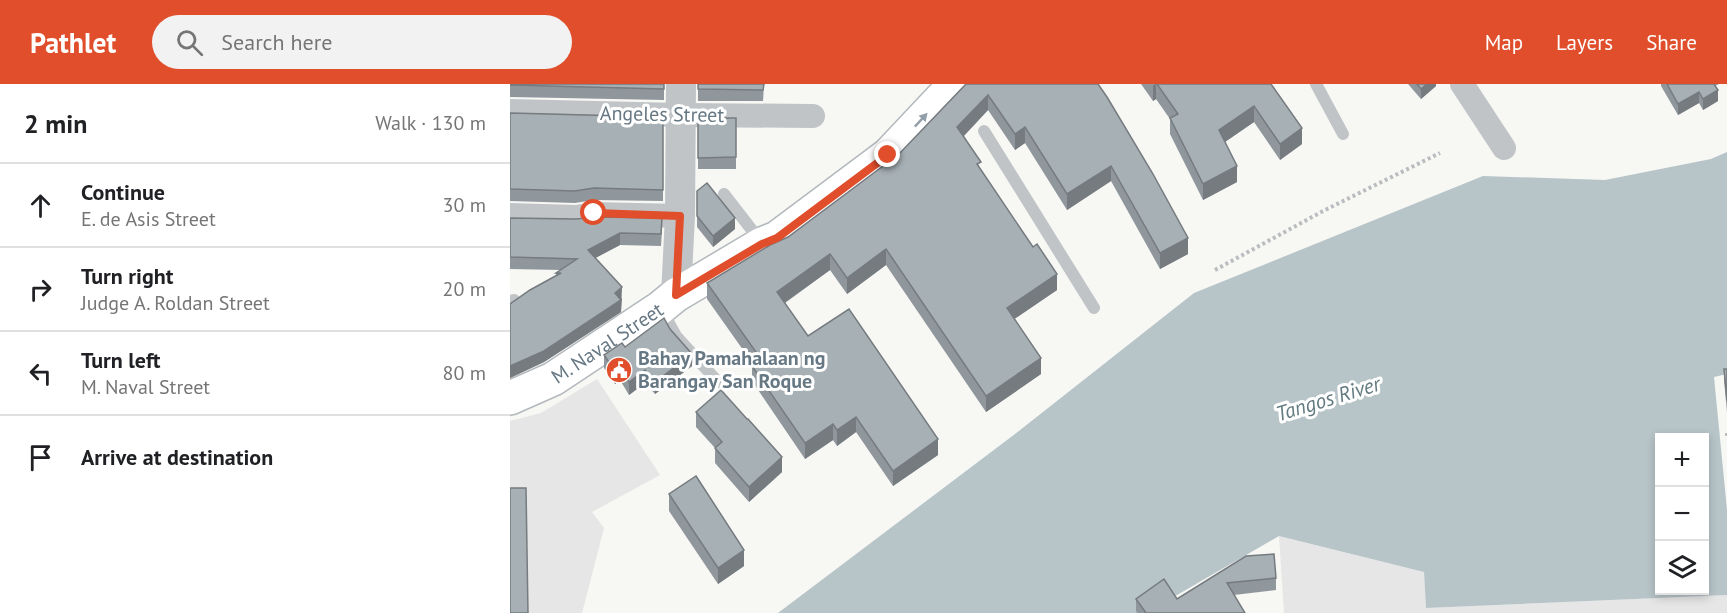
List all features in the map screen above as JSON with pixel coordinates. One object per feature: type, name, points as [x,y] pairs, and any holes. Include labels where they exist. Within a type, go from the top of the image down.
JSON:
[{"type":"main road","name":"M. Naval Street","points":[[510,398],[553,379],[668,302],[762,244],[777,238],[888,155],[953,93]]},
{"type":"street","points":[[668,302],[680,216],[681,84]]},
{"type":"street","points":[[1462,84],[1504,148]]},
{"type":"street","name":"Angeles Street","points":[[510,111],[813,116]]},
{"type":"street","points":[[510,215],[569,217],[594,213],[680,216]]},
{"type":"lane","points":[[1316,84],[1343,134]]},
{"type":"lane","points":[[984,131],[1094,308]]},
{"type":"lane","points":[[724,194],[762,244]]},
{"type":"lane","points":[[668,302],[676,336],[718,382]]},
{"type":"path","points":[[1215,270],[1325,210],[1440,153]]},
{"type":"shaded area","points":[[597,379],[660,475],[592,512],[604,528],[582,613],[510,613],[510,421],[541,413]]},
{"type":"shaded area","points":[[1279,536],[1424,572],[1426,608],[1727,595],[1727,613],[1284,613]]},
{"type":"water","name":"Tangos River","points":[[1727,152],[1727,374],[1714,377],[1727,510],[1727,595],[1426,608],[1424,572],[1279,536],[1146,613],[778,613],[1015,434],[1194,293],[1483,176],[1605,180],[1711,159]]},
{"type":"building","points":[[664,84],[664,89],[510,85]]},
{"type":"building","points":[[698,84],[764,84],[763,90],[698,89]]},
{"type":"building","points":[[966,84],[1098,84],[1153,174],[1188,238],[1160,253],[1111,166],[1067,194],[1025,127],[1015,134],[988,95],[957,127],[981,162],[977,164],[1033,247],[1037,244],[1057,274],[1007,308],[1041,358],[986,396],[886,249],[847,278],[830,254],[777,292],[808,336],[849,309],[938,439],[893,471],[856,417],[837,430],[833,424],[805,443],[752,366],[761,359],[707,283],[770,245],[788,237],[899,154]]},
{"type":"building","points":[[1157,84],[1271,84],[1302,128],[1280,144],[1254,106],[1219,130],[1237,166],[1203,184],[1170,118],[1178,114]]},
{"type":"building","points":[[1417,84],[1427,84],[1421,89]]},
{"type":"building","points":[[1667,84],[1714,84],[1718,90],[1703,99],[1699,92],[1678,104]]},
{"type":"building","points":[[510,113],[663,117],[663,190],[510,189]]},
{"type":"building","points":[[698,118],[736,118],[736,157],[698,158]]},
{"type":"building","points":[[707,183],[735,218],[713,236],[697,216],[697,191]]},
{"type":"building","points":[[510,218],[662,218],[661,234],[620,233],[588,250],[622,287],[615,293],[621,300],[544,351],[510,366],[510,304],[561,273],[556,273],[577,259],[510,257]]},
{"type":"building","points":[[664,318],[670,329],[692,354],[655,382],[645,370],[629,382],[620,368],[615,371],[604,355],[622,343],[625,347]]},
{"type":"building","points":[[1724,369],[1727,369],[1727,401]]},
{"type":"building","points":[[721,390],[782,457],[749,487],[715,448],[722,442],[696,412]]},
{"type":"building","points":[[696,476],[744,550],[718,568],[669,494]]},
{"type":"building","points":[[510,488],[526,488],[528,613],[510,613]]},
{"type":"building","points":[[1274,554],[1276,578],[1227,583],[1245,613],[1146,613],[1136,599],[1164,579],[1177,599],[1246,556]]},
{"type":"place","name":"Bahay Pamahalaan ng Barangay San Roque","points":[[619,370]]},
{"type":"route","points":[[594,213],[680,216],[676,295],[762,244],[777,238],[888,155]]}]
